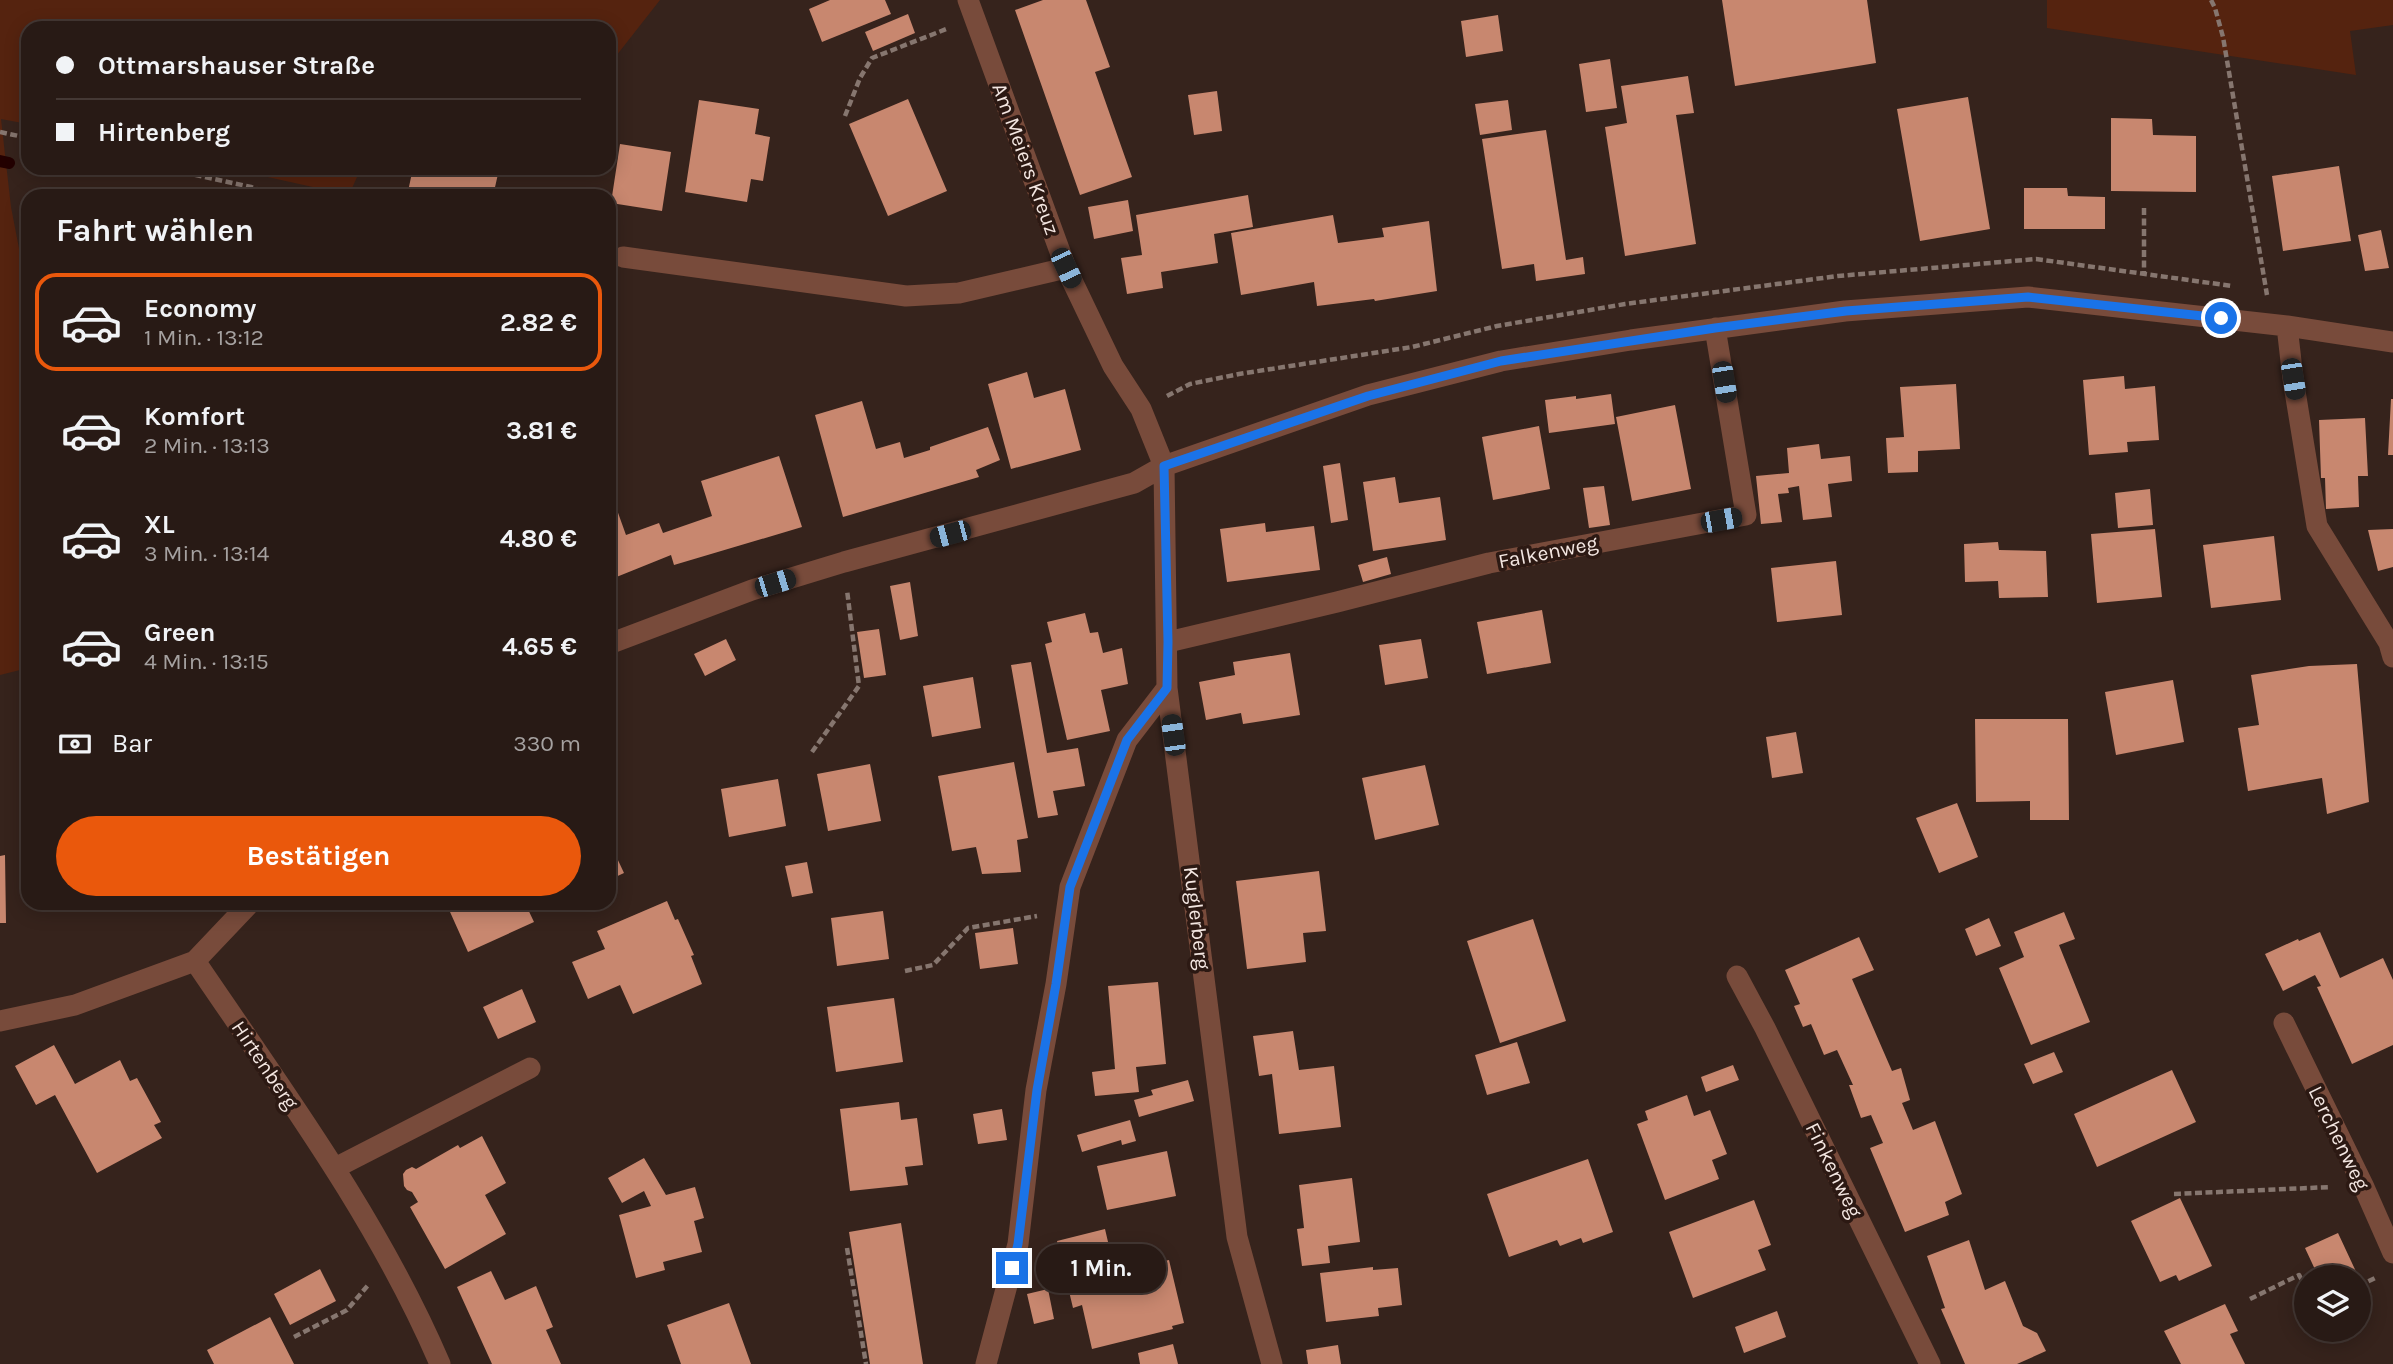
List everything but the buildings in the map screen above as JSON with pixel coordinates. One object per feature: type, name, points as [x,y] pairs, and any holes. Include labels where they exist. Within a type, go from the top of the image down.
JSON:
[{"type":"street","name":"Am Meiers Kreuz","points":[[971,9],[1066,268],[1112,366],[1141,409],[1164,466]]},
{"type":"street","points":[[623,257],[906,296],[960,293],[1066,268]]},
{"type":"street","points":[[616,640],[752,590],[844,562],[1134,483],[1164,466],[1368,396],[1501,361],[1846,311],[2028,297],[2279,325],[2393,342]]},
{"type":"street","points":[[2279,325],[2293,379],[2317,526],[2389,643],[2393,657]]},
{"type":"street","name":"Falkenweg","points":[[1168,642],[1337,603],[1489,563],[1746,515],[1715,328]]},
{"type":"street","name":"Kuglerberg","points":[[1164,466],[1167,688],[1237,1237],[1272,1364]]},
{"type":"street","points":[[986,1364],[1018,1244],[1037,1090],[1070,887],[1127,740],[1167,688]]},
{"type":"street","points":[[0,1021],[75,1005],[195,961],[243,910]]},
{"type":"street","name":"Hirtenberg","points":[[195,961],[335,1168],[425,1329],[440,1364]]},
{"type":"street","name":"Finkenweg","points":[[1737,976],[1930,1364]]},
{"type":"street","name":"Lerchenweg","points":[[2284,1023],[2393,1253]]},
{"type":"street","points":[[335,1168],[530,1068]]},
{"type":"path","points":[[2211,0],[2223,37],[2279,325]]},
{"type":"path","points":[[845,116],[860,78],[872,58],[971,9]]},
{"type":"path","points":[[0,132],[21,136]]},
{"type":"path","points":[[196,175],[257,189]]},
{"type":"path","points":[[2144,208],[2144,274]]},
{"type":"path","points":[[812,752],[859,686],[844,562]]},
{"type":"path","points":[[905,971],[933,965],[968,928],[1066,912]]},
{"type":"path","points":[[2174,1194],[2363,1185]]},
{"type":"path","points":[[847,1248],[866,1364]]},
{"type":"path","points":[[294,1337],[347,1310],[388,1260]]},
{"type":"path","points":[[2250,1299],[2294,1277]]},
{"type":"shaded area","points":[[0,0],[660,0],[616,56],[616,21],[21,21],[21,123],[1,119],[11,207],[21,259],[21,670],[0,675]]},
{"type":"shaded area","points":[[2047,0],[2393,0],[2393,25],[2350,31],[2356,75],[2047,28]]},
{"type":"shaded area","points":[[259,175],[358,175],[352,189],[322,189]]},
{"type":"waterway","points":[[0,161],[9,163]]},
{"type":"route","points":[[1012,1268],[1018,1244],[1037,1090],[1070,887],[1127,740],[1167,688],[1164,466],[1368,396],[1501,361],[1715,328],[1846,311],[2028,297],[2221,318]]}]
